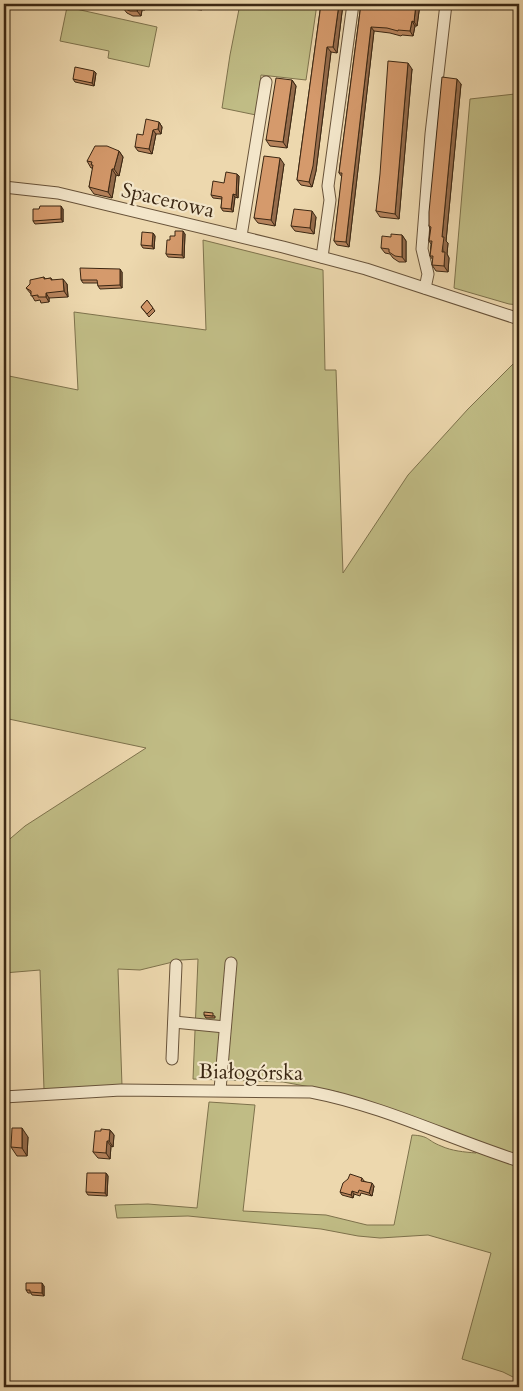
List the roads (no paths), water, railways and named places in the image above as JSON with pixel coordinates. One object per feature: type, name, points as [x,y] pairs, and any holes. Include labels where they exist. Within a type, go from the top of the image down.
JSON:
[{"type":"street","points":[[322,258],[330,200],[328,186],[353,4]]},
{"type":"street","points":[[425,288],[428,274],[422,249],[431,134],[446,4]]},
{"type":"street","points":[[241,236],[266,82]]},
{"type":"street","name":"Spacerowa","points":[[4,187],[58,193],[241,236],[366,269],[519,319]]},
{"type":"street","points":[[220,1090],[231,963]]},
{"type":"street","points":[[172,1059],[176,965]]},
{"type":"street","points":[[174,1022],[225,1027]]},
{"type":"street","name":"Białogórska","points":[[4,1097],[121,1090],[296,1091],[324,1094],[394,1115],[487,1151],[519,1161]]}]
